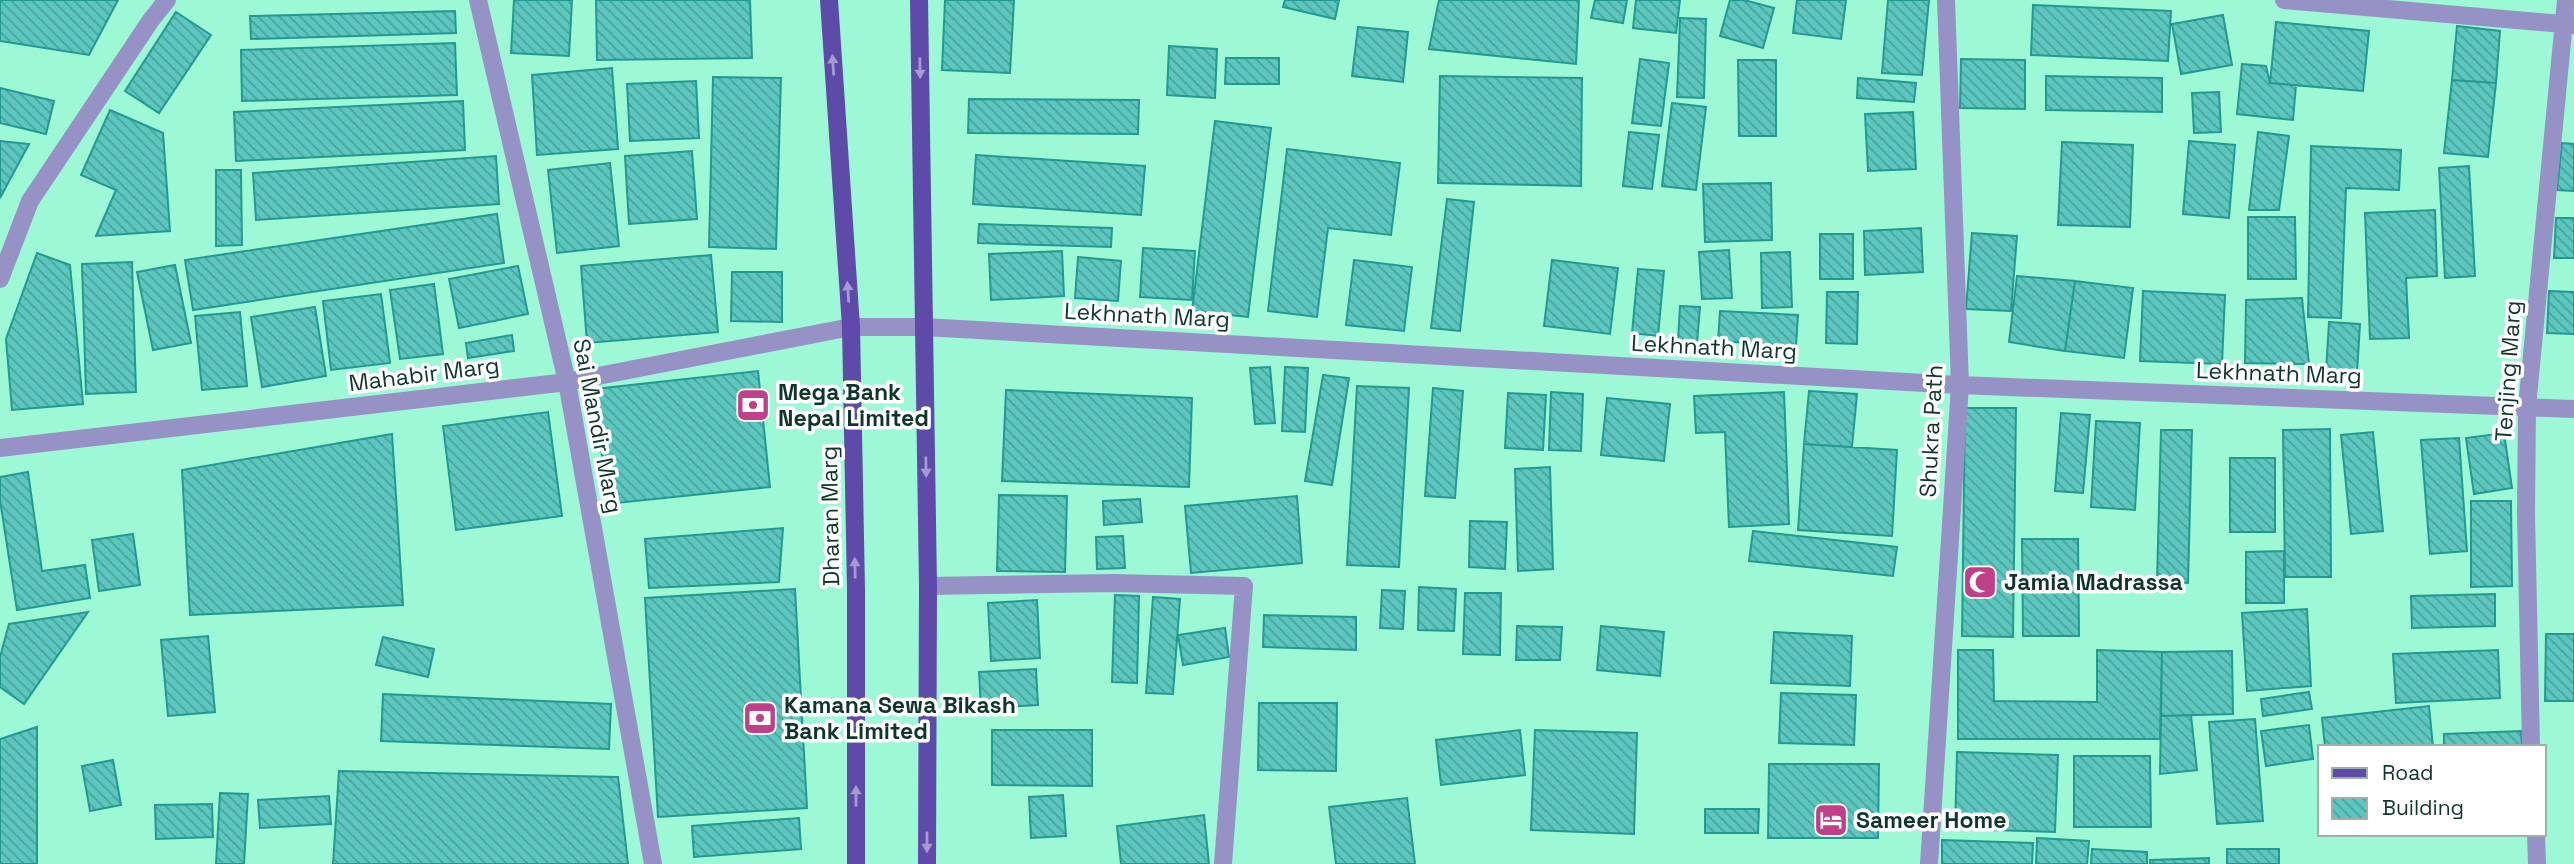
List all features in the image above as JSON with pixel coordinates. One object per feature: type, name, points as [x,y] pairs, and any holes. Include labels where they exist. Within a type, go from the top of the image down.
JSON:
[{"type":"main road","name":"Dharan Marg","points":[[829,0],[851,327],[856,590],[856,864]]},
{"type":"main road","points":[[919,0],[928,586],[927,864]]},
{"type":"street","points":[[0,279],[30,201],[167,0]]},
{"type":"street","name":"Sai Mandir Marg","points":[[478,0],[566,382],[653,864]]},
{"type":"street","name":"Shukra Path","points":[[1929,864],[1960,385],[1946,0]]},
{"type":"street","points":[[2284,0],[2569,26]]},
{"type":"street","name":"Tenjing Marg","points":[[2531,745],[2526,514],[2527,407],[2569,26],[2566,0]]},
{"type":"street","name":"Mahabir Marg","points":[[0,448],[566,382],[851,327]]},
{"type":"street","name":"Lekhnath Marg","points":[[851,327],[924,327],[1960,385],[2574,409]]},
{"type":"street","points":[[928,586],[1113,583],[1244,586],[1223,864]]},
{"type":"street","points":[[2536,836],[2537,864]]},
{"type":"building","points":[[0,0],[118,0],[89,55],[0,41]]},
{"type":"building","points":[[514,0],[572,0],[569,56],[511,53]]},
{"type":"building","points":[[596,0],[750,0],[752,58],[597,60]]},
{"type":"building","points":[[945,0],[1014,0],[1010,73],[942,70]]},
{"type":"building","points":[[1285,0],[1339,0],[1335,19],[1283,7]]},
{"type":"building","points":[[1439,0],[1579,0],[1576,64],[1429,49]]},
{"type":"building","points":[[1595,0],[1627,0],[1623,23],[1591,18]]},
{"type":"building","points":[[1636,0],[1680,0],[1676,33],[1633,28]]},
{"type":"building","points":[[1730,0],[1744,0],[1774,8],[1763,48],[1720,36]]},
{"type":"building","points":[[1797,0],[1846,0],[1841,39],[1793,33]]},
{"type":"building","points":[[1888,0],[1929,0],[1922,75],[1882,73]]},
{"type":"building","points":[[2033,5],[2171,11],[2168,61],[2031,55]]},
{"type":"building","points":[[455,11],[456,33],[251,39],[250,16]]},
{"type":"building","points":[[176,12],[211,35],[159,113],[125,91]]},
{"type":"building","points":[[2223,15],[2232,65],[2181,74],[2172,24]]},
{"type":"building","points":[[1680,18],[1706,19],[1704,98],[1677,97]]},
{"type":"building","points":[[2276,22],[2369,31],[2363,91],[2270,83]]},
{"type":"building","points":[[2457,26],[2500,31],[2496,83],[2452,80]]},
{"type":"building","points":[[1358,27],[1408,32],[1403,82],[1352,76]]},
{"type":"building","points":[[455,43],[457,95],[242,101],[241,50]]},
{"type":"building","points":[[1169,46],[1217,49],[1215,98],[1167,95]]},
{"type":"building","points":[[1226,58],[1279,58],[1279,84],[1225,84]]},
{"type":"building","points":[[1640,59],[1669,63],[1661,126],[1632,123]]},
{"type":"building","points":[[1961,59],[2025,60],[2025,109],[1960,108]]},
{"type":"building","points":[[1738,60],[1776,60],[1776,136],[1739,136]]},
{"type":"building","points":[[2242,64],[2266,66],[2270,83],[2296,85],[2293,120],[2237,114]]},
{"type":"building","points":[[612,68],[618,149],[537,155],[532,75]]},
{"type":"building","points":[[1440,76],[1582,78],[1581,186],[1438,183]]},
{"type":"building","points":[[2046,76],[2162,78],[2162,112],[2046,110]]},
{"type":"building","points":[[713,77],[781,78],[776,249],[709,247]]},
{"type":"building","points":[[1858,78],[1916,83],[1914,102],[1857,98]]},
{"type":"building","points":[[2452,80],[2496,83],[2488,157],[2444,153]]},
{"type":"building","points":[[696,81],[699,138],[630,141],[627,84]]},
{"type":"building","points":[[0,88],[54,101],[46,134],[0,123]]},
{"type":"building","points":[[2219,92],[2221,132],[2194,133],[2192,93]]},
{"type":"building","points":[[969,99],[1139,100],[1138,134],[968,133]]},
{"type":"building","points":[[463,101],[465,150],[236,161],[234,112]]},
{"type":"building","points":[[1672,103],[1706,107],[1696,190],[1662,186]]},
{"type":"building","points":[[110,110],[163,133],[170,231],[96,236],[116,190],[81,175]]},
{"type":"building","points":[[1913,112],[1916,169],[1868,171],[1865,114]]},
{"type":"building","points":[[1215,121],[1271,128],[1248,317],[1192,311]]},
{"type":"building","points":[[1629,132],[1659,135],[1652,189],[1623,186]]},
{"type":"building","points":[[2258,132],[2289,136],[2279,210],[2249,210]]},
{"type":"building","points":[[0,141],[29,144],[0,198]]},
{"type":"building","points":[[2189,141],[2235,145],[2229,218],[2183,214]]},
{"type":"building","points":[[2062,142],[2133,145],[2130,227],[2058,225]]},
{"type":"building","points":[[2562,143],[2574,144],[2574,191],[2557,190]]},
{"type":"building","points":[[2311,146],[2401,150],[2399,190],[2346,188],[2341,318],[2308,317]]},
{"type":"building","points":[[1287,149],[1400,163],[1391,235],[1328,228],[1317,317],[1268,311]]},
{"type":"building","points":[[692,151],[697,219],[629,224],[625,156]]},
{"type":"building","points":[[976,155],[1145,166],[1141,215],[973,204]]},
{"type":"building","points":[[496,156],[499,204],[256,220],[253,173]]},
{"type":"building","points":[[610,163],[619,246],[557,253],[548,170]]},
{"type":"building","points":[[2469,166],[2475,276],[2445,278],[2439,168]]},
{"type":"building","points":[[216,170],[241,170],[242,245],[216,246]]},
{"type":"building","points":[[1771,183],[1772,240],[1705,242],[1703,184]]},
{"type":"building","points":[[1447,199],[1474,202],[1460,331],[1431,328]]},
{"type":"building","points":[[2435,210],[2437,276],[2406,278],[2409,338],[2370,339],[2365,213]]},
{"type":"building","points":[[497,214],[504,263],[193,310],[185,260]]},
{"type":"building","points":[[2248,217],[2295,217],[2296,279],[2248,279]]},
{"type":"building","points":[[2556,218],[2574,218],[2574,258],[2554,258]]},
{"type":"building","points":[[979,224],[1112,228],[1111,247],[978,243]]},
{"type":"building","points":[[1921,228],[1923,272],[1865,275],[1864,231]]},
{"type":"building","points":[[1972,233],[2017,236],[2011,311],[1966,309]]},
{"type":"building","points":[[1820,234],[1853,234],[1853,279],[1820,279]]},
{"type":"building","points":[[1143,248],[1195,251],[1192,300],[1140,297]]},
{"type":"building","points":[[1729,250],[1732,298],[1702,299],[1699,252]]},
{"type":"building","points":[[1062,251],[1064,296],[991,300],[989,254]]},
{"type":"building","points":[[1790,252],[1792,307],[1762,308],[1761,253]]},
{"type":"building","points":[[37,253],[70,265],[83,404],[12,410],[6,339]]},
{"type":"building","points":[[711,255],[718,332],[587,343],[581,266]]},
{"type":"building","points":[[1078,257],[1121,261],[1118,301],[1075,298]]},
{"type":"building","points":[[1354,260],[1412,267],[1404,331],[1346,325]]},
{"type":"building","points":[[1552,260],[1618,268],[1610,334],[1544,326]]},
{"type":"building","points":[[132,262],[136,392],[86,394],[82,264]]},
{"type":"building","points":[[175,265],[191,343],[153,350],[137,272]]},
{"type":"building","points":[[518,266],[528,314],[459,328],[449,279]]},
{"type":"building","points":[[1638,269],[1664,271],[1658,336],[1632,333]]},
{"type":"building","points":[[732,272],[782,272],[782,322],[731,321]]},
{"type":"building","points":[[2017,276],[2075,281],[2065,351],[2009,342]]},
{"type":"building","points":[[2075,281],[2133,288],[2124,358],[2065,351]]},
{"type":"building","points":[[434,284],[443,354],[400,359],[390,290]]},
{"type":"building","points":[[2143,291],[2225,295],[2222,364],[2140,361]]},
{"type":"building","points":[[2549,291],[2574,292],[2574,334],[2547,333]]},
{"type":"building","points":[[1827,292],[1858,292],[1857,344],[1826,343]]},
{"type":"building","points":[[381,294],[390,363],[331,370],[323,301]]},
{"type":"building","points":[[2302,298],[2309,364],[2245,363],[2246,300]]},
{"type":"building","points":[[1680,306],[1700,307],[1697,343],[1678,341]]},
{"type":"building","points":[[315,307],[326,376],[262,387],[251,317]]},
{"type":"building","points":[[1720,311],[1798,315],[1796,346],[1718,341]]},
{"type":"building","points":[[240,312],[247,386],[202,390],[195,316]]},
{"type":"building","points":[[2329,322],[2360,324],[2357,373],[2326,372]]},
{"type":"building","points":[[512,335],[514,351],[468,358],[466,343]]},
{"type":"building","points":[[1270,367],[1275,423],[1255,424],[1250,368]]},
{"type":"building","points":[[1285,367],[1308,368],[1305,432],[1282,431]]},
{"type":"building","points":[[758,371],[770,487],[607,504],[595,389]]},
{"type":"building","points":[[1323,375],[1349,378],[1332,485],[1305,481]]},
{"type":"building","points":[[1357,386],[1409,388],[1399,567],[1347,565]]},
{"type":"building","points":[[1433,388],[1463,391],[1455,498],[1425,496]]},
{"type":"building","points":[[1006,390],[1192,398],[1189,487],[1002,481]]},
{"type":"building","points":[[1809,391],[1857,394],[1852,447],[1804,444]]},
{"type":"building","points":[[1551,392],[1583,394],[1581,451],[1549,450]]},
{"type":"building","points":[[1784,392],[1789,524],[1729,527],[1725,432],[1696,433],[1694,396]]},
{"type":"building","points":[[1508,393],[1546,395],[1543,450],[1505,448]]},
{"type":"building","points":[[1607,398],[1670,404],[1664,461],[1601,455]]},
{"type":"building","points":[[1965,408],[2016,408],[2013,637],[1962,636]]},
{"type":"building","points":[[548,412],[562,516],[456,530],[443,426]]},
{"type":"building","points":[[2061,413],[2090,415],[2083,493],[2055,491]]},
{"type":"building","points":[[2096,421],[2140,423],[2135,510],[2091,507]]},
{"type":"building","points":[[2330,429],[2331,577],[2285,577],[2283,430]]},
{"type":"building","points":[[2161,430],[2192,430],[2188,583],[2157,582]]},
{"type":"building","points":[[2373,432],[2383,531],[2351,534],[2341,435]]},
{"type":"building","points":[[2504,433],[2512,488],[2474,494],[2466,438]]},
{"type":"building","points":[[392,434],[403,605],[190,615],[182,470]]},
{"type":"building","points":[[2459,438],[2467,551],[2430,554],[2421,440]]},
{"type":"building","points":[[1804,444],[1897,450],[1892,536],[1798,530]]},
{"type":"building","points":[[2230,458],[2275,458],[2275,532],[2230,532]]},
{"type":"building","points":[[1550,467],[1553,569],[1518,571],[1515,469]]},
{"type":"building","points":[[28,472],[42,571],[85,565],[90,598],[17,610],[0,500],[0,477]]},
{"type":"building","points":[[999,495],[1067,496],[1065,572],[997,571]]},
{"type":"building","points":[[1297,496],[1302,563],[1191,573],[1185,506]]},
{"type":"building","points":[[1140,499],[1142,522],[1104,525],[1103,501]]},
{"type":"building","points":[[2471,501],[2511,501],[2512,586],[2471,587]]},
{"type":"building","points":[[1470,521],[1507,522],[1505,569],[1469,567]]},
{"type":"building","points":[[783,528],[779,582],[649,588],[645,539]]},
{"type":"building","points":[[1753,531],[1897,547],[1893,576],[1749,561]]},
{"type":"building","points":[[133,534],[140,585],[99,591],[92,540]]},
{"type":"building","points":[[1123,536],[1125,568],[1097,569],[1096,537]]},
{"type":"building","points":[[2022,539],[2078,539],[2079,636],[2023,636]]},
{"type":"building","points":[[2284,551],[2284,603],[2246,603],[2246,552]]},
{"type":"building","points":[[1419,587],[1456,589],[1454,631],[1418,630]]},
{"type":"building","points":[[795,589],[807,808],[658,817],[645,598]]},
{"type":"building","points":[[1382,590],[1405,591],[1403,629],[1380,628]]},
{"type":"building","points":[[1465,593],[1501,593],[1500,655],[1463,654]]},
{"type":"building","points":[[2495,594],[2495,626],[2412,628],[2411,596]]},
{"type":"building","points":[[1115,595],[1139,596],[1137,683],[1112,682]]},
{"type":"building","points":[[1153,597],[1180,599],[1173,694],[1146,693]]},
{"type":"building","points":[[1037,600],[1040,658],[991,661],[988,603]]},
{"type":"building","points":[[2307,609],[2311,686],[2247,691],[2242,613]]},
{"type":"building","points":[[88,612],[24,704],[0,687],[0,657],[9,624]]},
{"type":"building","points":[[1264,615],[1356,617],[1356,650],[1263,647]]},
{"type":"building","points":[[1517,626],[1562,627],[1560,660],[1516,660]]},
{"type":"building","points":[[1601,626],[1664,632],[1660,676],[1597,670]]},
{"type":"building","points":[[1225,628],[1229,657],[1183,665],[1178,635]]},
{"type":"building","points":[[1774,632],[1852,636],[1850,686],[1771,683]]},
{"type":"building","points":[[2546,634],[2574,634],[2574,701],[2545,701]]},
{"type":"building","points":[[208,636],[215,712],[168,716],[161,640]]},
{"type":"building","points":[[383,637],[434,649],[428,677],[376,665]]},
{"type":"building","points":[[1958,650],[1993,650],[1994,701],[2097,702],[2097,650],[2162,652],[2160,739],[1958,739]]},
{"type":"building","points":[[2498,650],[2500,698],[2396,703],[2393,654]]},
{"type":"building","points":[[2232,651],[2233,714],[2161,716],[2162,652]]},
{"type":"building","points":[[1036,669],[1038,705],[981,708],[979,672]]},
{"type":"building","points":[[2309,692],[2312,709],[2263,716],[2261,699]]},
{"type":"building","points":[[1781,693],[1856,695],[1854,745],[1779,743]]},
{"type":"building","points":[[383,694],[611,704],[609,749],[381,741]]},
{"type":"building","points":[[1259,703],[1337,703],[1336,771],[1258,770]]},
{"type":"building","points":[[2429,706],[2433,745],[2325,745],[2322,718]]},
{"type":"building","points":[[2191,715],[2197,770],[2160,774],[2161,716]]},
{"type":"building","points":[[2255,719],[2263,821],[2217,824],[2209,722]]},
{"type":"building","points":[[2309,725],[2313,759],[2266,766],[2261,731]]},
{"type":"building","points":[[37,727],[37,864],[0,864],[0,739]]},
{"type":"building","points":[[992,730],[1092,730],[1092,786],[992,785]]},
{"type":"building","points":[[1520,730],[1525,775],[1441,785],[1436,740]]},
{"type":"building","points":[[1535,730],[1637,733],[1634,834],[1531,830]]},
{"type":"building","points":[[2521,731],[2522,745],[2444,745],[2444,734]]},
{"type":"building","points":[[1957,752],[2058,755],[2055,832],[1955,829]]},
{"type":"building","points":[[2074,756],[2150,756],[2151,827],[2074,827]]},
{"type":"building","points":[[113,760],[121,805],[90,811],[82,766]]},
{"type":"building","points":[[1769,764],[1879,764],[1878,838],[1768,838]]},
{"type":"building","points":[[339,771],[618,777],[628,864],[333,864]]},
{"type":"building","points":[[220,793],[248,794],[244,864],[216,864]]},
{"type":"building","points":[[1063,795],[1066,836],[1031,838],[1029,797]]},
{"type":"building","points":[[329,796],[331,824],[260,828],[258,800]]},
{"type":"building","points":[[1407,798],[1415,864],[1336,864],[1329,807]]},
{"type":"building","points":[[212,804],[213,837],[156,839],[155,805]]},
{"type":"building","points":[[1705,809],[1759,809],[1758,833],[1705,833]]},
{"type":"building","points":[[1204,815],[1209,864],[1121,864],[1117,826]]},
{"type":"building","points":[[799,818],[801,849],[694,857],[692,826]]},
{"type":"building","points":[[2037,838],[2089,841],[2087,864],[2036,864]]},
{"type":"building","points":[[1942,840],[2033,843],[2032,864],[1942,864]]},
{"type":"building","points":[[2092,849],[2147,852],[2147,864],[2091,864]]},
{"type":"building","points":[[2227,849],[2279,849],[2279,864],[2227,864]]},
{"type":"building","points":[[2209,858],[2209,864],[2150,864],[2150,860]]},
{"type":"place","name":"Mega Bank Nepal Limited","points":[[753,405]]},
{"type":"place","name":"Jamia Madrassa","points":[[1980,582]]},
{"type":"place","name":"Kamana Sewa Bikash Bank Limited","points":[[760,718]]},
{"type":"place","name":"Sameer Home","points":[[1831,820]]}]
